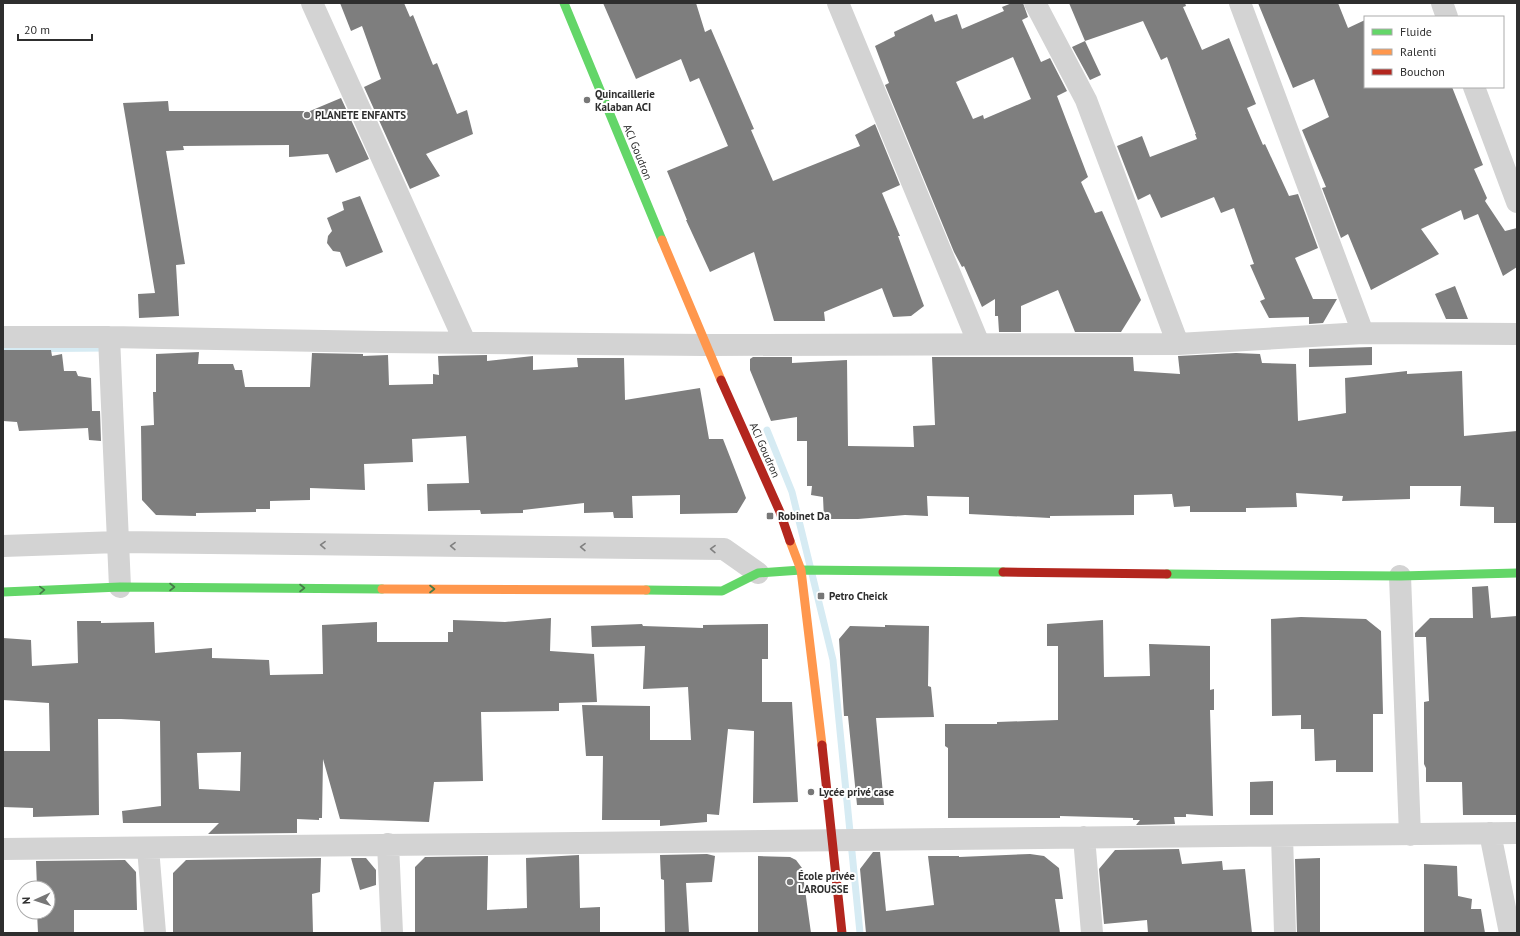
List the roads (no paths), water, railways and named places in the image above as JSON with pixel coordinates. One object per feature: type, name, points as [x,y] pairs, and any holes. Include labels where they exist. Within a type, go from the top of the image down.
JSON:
[{"type":"street","points":[[312,3],[465,342]]},
{"type":"street","name":"ACI Goudron","points":[[564,3],[705,345],[780,512],[801,570],[813,659],[842,933]]},
{"type":"street","points":[[838,3],[979,344]]},
{"type":"street","points":[[1036,3],[1086,100],[1178,344]]},
{"type":"street","points":[[1240,3],[1363,333]]},
{"type":"street","points":[[1442,3],[1447,16]]},
{"type":"street","points":[[1474,88],[1517,202]]},
{"type":"street","points":[[3,337],[109,337],[381,342],[705,345],[1178,344],[1363,333],[1517,334]]},
{"type":"street","points":[[109,337],[120,587]]},
{"type":"street","points":[[3,546],[118,542],[724,549],[758,573]]},
{"type":"street","points":[[3,592],[120,587],[722,591],[758,573],[801,570],[1400,576],[1517,573]]},
{"type":"street","points":[[1400,576],[1410,835]]},
{"type":"street","points":[[1490,833],[1510,933]]},
{"type":"street","points":[[3,849],[1517,833]]},
{"type":"street","points":[[1282,836],[1285,933]]},
{"type":"street","points":[[1084,837],[1092,933]]},
{"type":"street","points":[[388,844],[392,933]]},
{"type":"street","points":[[148,848],[155,933]]},
{"type":"waterway","points":[[3,349],[107,348]]},
{"type":"waterway","points":[[767,430],[792,492],[833,660],[860,933]]},
{"type":"place","name":"Quincaillerie Kalaban ACI","points":[[587,100]]},
{"type":"place","name":"PLANETE ENFANTS","points":[[307,115]]},
{"type":"place","name":"Robinet Da","points":[[770,516]]},
{"type":"place","name":"Petro Cheick","points":[[821,596]]},
{"type":"place","name":"Lycée privé case","points":[[811,792]]},
{"type":"place","name":"École privée LAROUSSE","points":[[790,882]]}]
